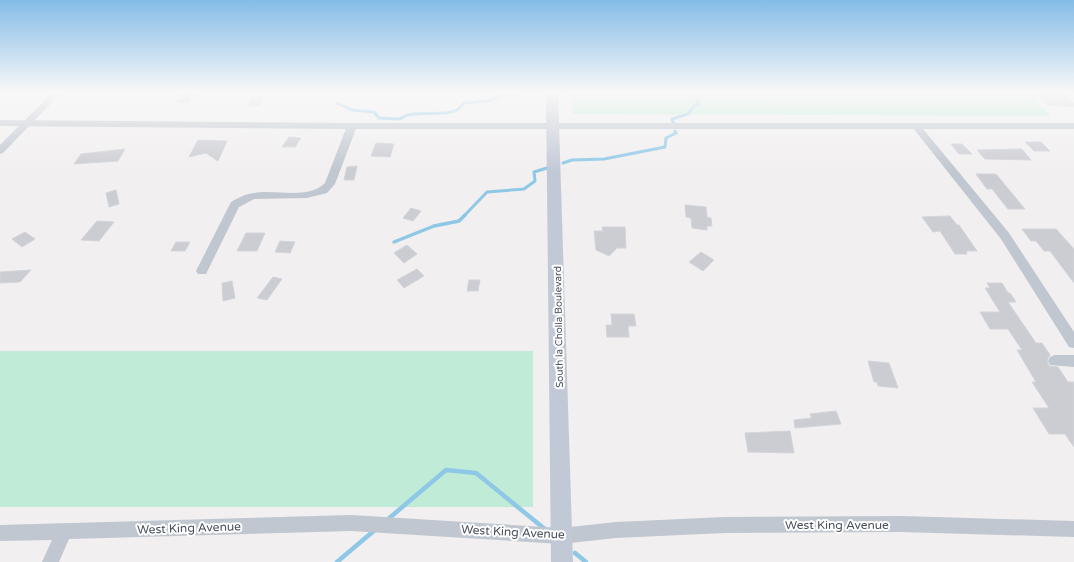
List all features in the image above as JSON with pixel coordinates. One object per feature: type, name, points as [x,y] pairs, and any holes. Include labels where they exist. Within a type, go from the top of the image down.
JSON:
[{"type":"main road","name":"South la Cholla Boulevard","points":[[554,119],[562,562]]},
{"type":"street","points":[[0,151],[32,119]]},
{"type":"street","points":[[0,123],[352,126],[1074,126]]},
{"type":"street","points":[[202,271],[235,205],[244,199],[254,196],[307,195],[323,191],[330,184],[340,154],[352,126]]},
{"type":"street","points":[[916,126],[1005,236],[1074,343]]},
{"type":"street","points":[[1056,361],[1074,361]]},
{"type":"street","name":"West King Avenue","points":[[0,533],[351,524],[561,536],[616,530],[725,525],[901,524],[1074,528]]},
{"type":"street","points":[[50,562],[64,532]]},
{"type":"green space","points":[[0,351],[533,351],[533,507],[0,507]]},
{"type":"building","points":[[289,137],[301,138],[295,147],[282,147]]},
{"type":"building","points":[[198,140],[227,141],[218,161],[206,153],[189,157]]},
{"type":"building","points":[[1025,142],[1041,142],[1050,151],[1034,151]]},
{"type":"building","points":[[376,143],[394,144],[390,157],[371,156]]},
{"type":"building","points":[[951,144],[962,144],[972,154],[959,154]]},
{"type":"building","points":[[125,149],[118,161],[74,164],[81,154]]},
{"type":"building","points":[[1022,149],[1031,160],[985,159],[977,150]]},
{"type":"building","points":[[357,166],[354,180],[344,180],[347,167]]},
{"type":"building","points":[[976,174],[996,174],[1025,209],[1008,209],[992,189],[987,189]]},
{"type":"building","points":[[116,190],[119,204],[109,207],[106,193]]},
{"type":"building","points":[[685,205],[706,207],[707,217],[711,218],[712,226],[707,226],[707,230],[692,228],[691,218],[686,217]]},
{"type":"building","points":[[411,208],[421,211],[413,221],[403,218]]},
{"type":"building","points":[[950,216],[957,225],[959,225],[977,251],[966,251],[967,254],[955,254],[940,231],[933,232],[922,217]]},
{"type":"building","points":[[97,221],[114,222],[99,241],[81,240]]},
{"type":"building","points":[[602,227],[625,227],[626,248],[617,248],[609,256],[596,250],[594,231],[603,231]]},
{"type":"building","points":[[1022,229],[1056,229],[1074,249],[1074,283],[1050,251],[1044,251],[1036,241],[1031,241]]},
{"type":"building","points":[[25,232],[35,239],[22,247],[12,239]]},
{"type":"building","points":[[246,233],[265,233],[257,251],[237,251]]},
{"type":"building","points":[[280,241],[295,242],[290,253],[275,252]]},
{"type":"building","points":[[176,242],[190,242],[185,251],[171,251]]},
{"type":"building","points":[[407,245],[417,254],[404,263],[394,253]]},
{"type":"building","points":[[701,252],[714,260],[703,271],[689,262]]},
{"type":"building","points":[[417,269],[424,276],[404,288],[397,280]]},
{"type":"building","points":[[31,270],[20,282],[0,283],[0,272]]},
{"type":"building","points":[[273,277],[282,279],[267,300],[257,298]]},
{"type":"building","points":[[469,280],[480,280],[478,291],[467,291]]},
{"type":"building","points":[[232,281],[235,298],[223,301],[222,283]]},
{"type":"building","points":[[987,283],[1002,283],[1016,302],[1008,302],[1036,343],[1042,343],[1050,355],[1047,360],[1049,366],[1058,367],[1068,382],[1074,382],[1074,447],[1065,434],[1049,434],[1033,408],[1049,408],[1032,382],[1036,382],[1017,350],[1022,350],[1008,329],[990,329],[980,312],[1000,312],[985,288],[990,288]]},
{"type":"building","points":[[611,314],[634,314],[636,326],[628,326],[629,337],[607,337],[606,325],[612,325]]},
{"type":"building","points":[[868,361],[889,363],[898,388],[878,386],[877,382],[874,382]]},
{"type":"building","points":[[836,411],[841,424],[795,428],[794,420],[812,418],[810,414]]},
{"type":"building","points":[[790,431],[794,453],[748,452],[745,433]]},
{"type":"waterway","points":[[563,163],[572,160],[604,159],[665,147],[666,138],[676,133],[675,131]]},
{"type":"waterway","points":[[464,216],[487,192],[524,189],[535,181],[534,172],[547,168]]},
{"type":"waterway","points":[[394,242],[434,226],[459,221],[464,216]]},
{"type":"waterway","points":[[387,520],[446,470],[476,473],[546,530]]},
{"type":"waterway","points":[[337,562],[376,529]]},
{"type":"waterway","points":[[575,553],[586,562]]}]
